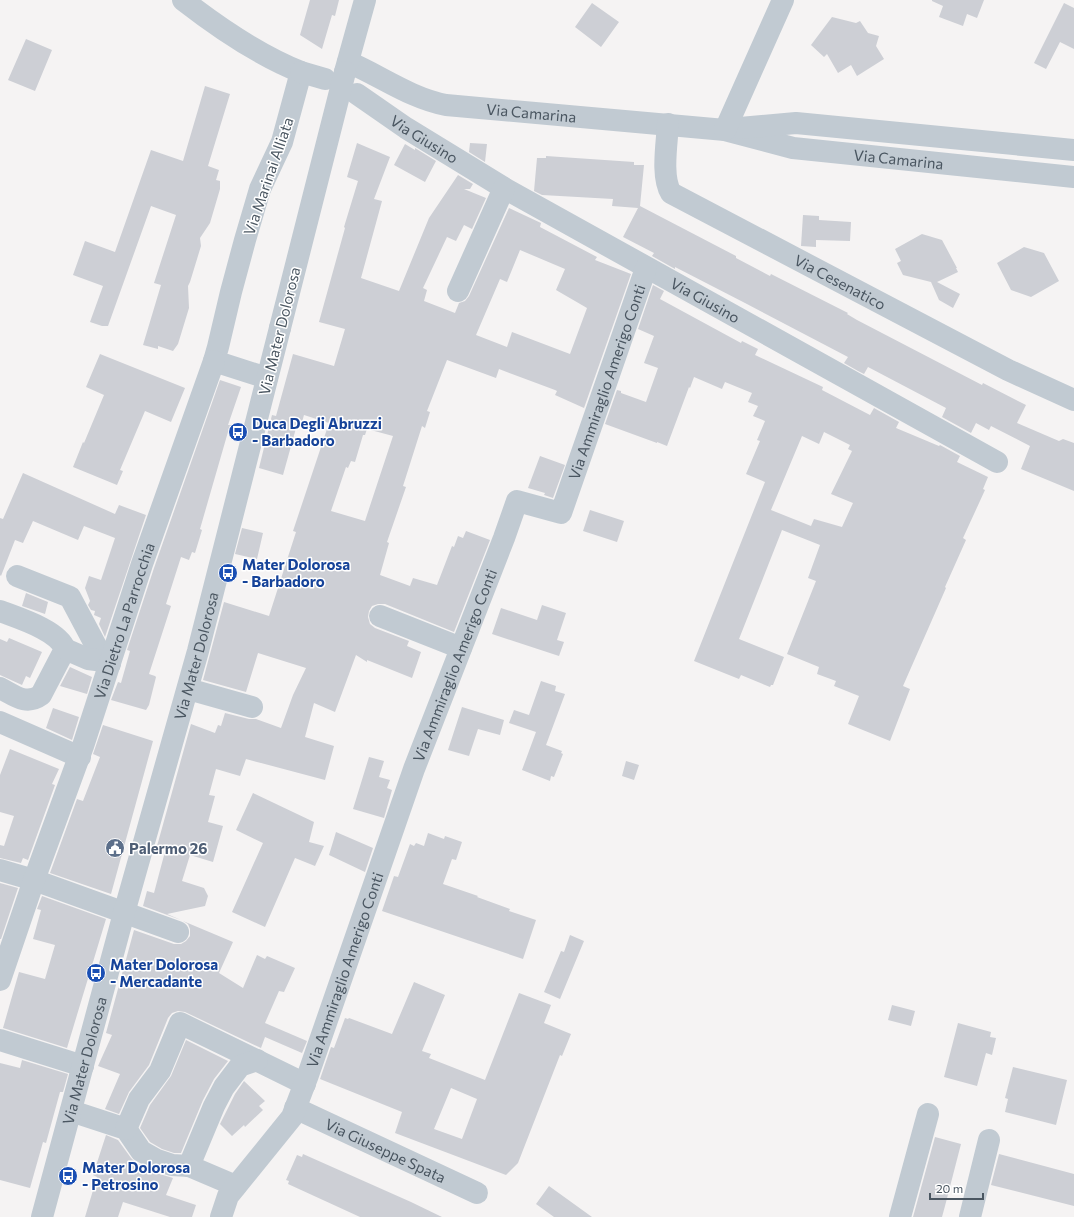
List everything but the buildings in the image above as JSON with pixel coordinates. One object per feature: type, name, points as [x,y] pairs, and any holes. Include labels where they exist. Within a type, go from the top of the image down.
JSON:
[{"type":"street","points":[[183,0],[224,30],[284,65],[301,72],[339,71]]},
{"type":"street","name":"Via Mater Dolorosa","points":[[42,1217],[124,913],[188,689],[228,536],[280,328],[339,71],[365,0]]},
{"type":"street","points":[[725,130],[783,0]]},
{"type":"street","name":"Via Camarina","points":[[339,71],[367,70],[419,98],[446,105],[725,130],[793,148],[1074,177]]},
{"type":"street","name":"Via Marinai Alliata","points":[[214,361],[231,292],[260,189],[282,142],[301,72]]},
{"type":"street","name":"Via Giusino","points":[[358,94],[406,128],[504,188],[997,462]]},
{"type":"street","name":"Via Camarina","points":[[725,130],[796,123],[1074,150]]},
{"type":"street","name":"Via Cesenatico","points":[[668,124],[665,177],[667,188],[671,193],[1008,370],[1074,400]]},
{"type":"street","points":[[458,291],[504,188]]},
{"type":"street","name":"Via Ammiraglio Amerigo Conti","points":[[221,1217],[228,1196],[293,1113],[305,1084],[414,770],[517,501],[561,513],[646,268]]},
{"type":"street","points":[[214,361],[267,378]]},
{"type":"street","name":"Via Dietro La Parrocchia","points":[[0,980],[4,952],[34,880],[80,757],[107,662],[214,361]]},
{"type":"street","points":[[17,576],[70,597],[107,662]]},
{"type":"street","points":[[0,611],[49,632],[63,643],[65,649],[41,695],[36,699],[30,701],[24,700],[0,688]]},
{"type":"street","points":[[380,616],[461,648]]},
{"type":"street","points":[[65,649],[88,659],[107,662]]},
{"type":"street","points":[[188,689],[252,707]]},
{"type":"street","points":[[0,722],[80,757]]},
{"type":"street","points":[[0,870],[34,880],[178,932]]},
{"type":"street","points":[[126,1129],[139,1099],[160,1071],[180,1022],[305,1084]]},
{"type":"street","points":[[0,1040],[83,1066]]},
{"type":"street","points":[[189,1166],[214,1106],[224,1087],[240,1066],[257,1060]]},
{"type":"street","points":[[71,1111],[126,1129],[141,1151],[157,1160],[172,1165],[189,1166],[236,1186]]},
{"type":"street","name":"Via Giuseppe Spata","points":[[293,1113],[477,1193]]},
{"type":"street","points":[[900,1217],[928,1114]]},
{"type":"street","points":[[970,1217],[989,1140]]},
{"type":"place","name":"Duca Degli Abruzzi - Barbadoro","points":[[238,432]]},
{"type":"place","name":"Mater Dolorosa - Barbadoro","points":[[228,573]]},
{"type":"place","name":"Palermo 26","points":[[115,848]]},
{"type":"place","name":"Mater Dolorosa - Mercadante","points":[[96,973]]},
{"type":"place","name":"Mater Dolorosa - Petrosino","points":[[68,1176]]}]
